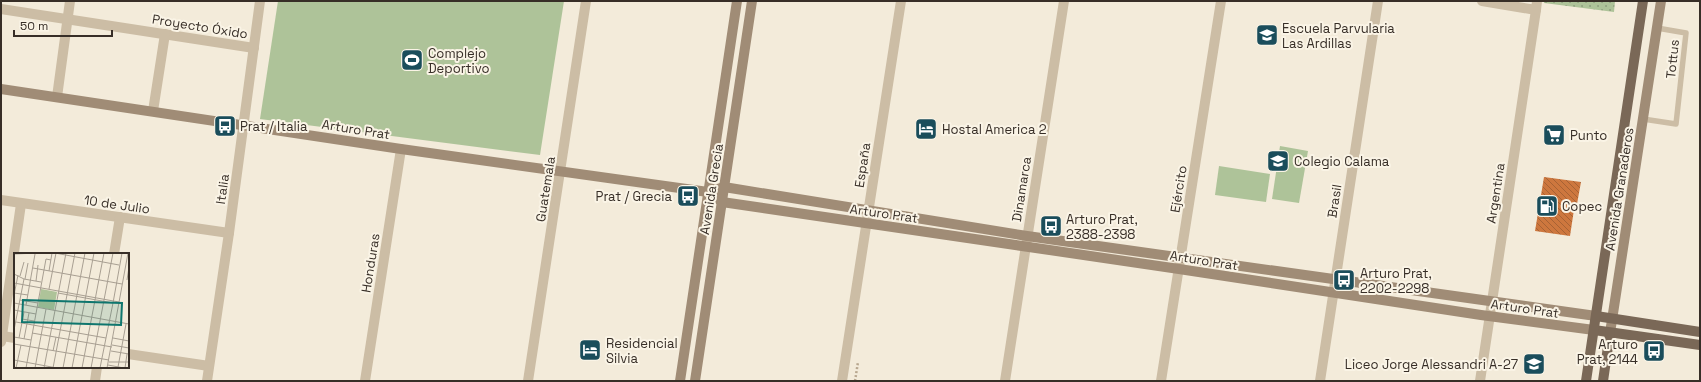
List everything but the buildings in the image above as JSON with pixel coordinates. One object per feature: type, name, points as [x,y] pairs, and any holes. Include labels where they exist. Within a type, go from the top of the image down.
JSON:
[{"type":"main road","name":"Avenida Grecia","points":[[680,381],[737,1]]},
{"type":"main road","name":"Avenida Grecia","points":[[695,381],[752,1]]},
{"type":"main road","name":"Avenida Granaderos","points":[[1586,381],[1643,1]]},
{"type":"main road","name":"Avenida Granaderos","points":[[1603,381],[1661,1]]},
{"type":"main road","name":"Arturo Prat","points":[[1,89],[401,149],[708,192],[724,187],[868,212],[1027,236],[1336,278],[1700,332]]},
{"type":"main road","name":"Arturo Prat","points":[[708,192],[722,202],[1490,316],[1700,345]]},
{"type":"street","points":[[57,97],[70,1]]},
{"type":"street","name":"Italia","points":[[207,381],[229,233],[260,1]]},
{"type":"street","name":"Guatemala","points":[[528,381],[586,1]]},
{"type":"street","name":"España","points":[[842,381],[901,1]]},
{"type":"street","name":"Dinamarca","points":[[1004,381],[1064,1]]},
{"type":"street","name":"Ejército","points":[[1161,381],[1221,1]]},
{"type":"street","name":"Brasil","points":[[1320,381],[1378,1]]},
{"type":"street","points":[[1482,1],[1537,5]]},
{"type":"street","name":"Argentina","points":[[1480,381],[1537,5]]},
{"type":"street","name":"Proyecto Óxido","points":[[1,9],[254,48]]},
{"type":"street","points":[[153,111],[165,34]]},
{"type":"street","name":"Honduras","points":[[366,381],[401,149]]},
{"type":"street","name":"10 de Julio","points":[[1,200],[229,233]]},
{"type":"street","points":[[14,253],[21,204]]},
{"type":"street","points":[[114,253],[120,217]]},
{"type":"street","points":[[14,254],[2,339],[14,338]]},
{"type":"street","points":[[129,354],[209,366]]},
{"type":"street","points":[[95,381],[97,368]]},
{"type":"lane","name":"Tottus","points":[[1643,119],[1676,124],[1686,33],[1656,28]]},
{"type":"green space","name":"Complejo Deportivo","points":[[278,1],[564,1],[540,155],[260,119]]},
{"type":"green space","points":[[1544,1],[1615,1],[1614,12],[1544,3]]},
{"type":"green space","points":[[1280,146],[1308,151],[1299,203],[1272,199]]},
{"type":"green space","points":[[1219,166],[1270,174],[1266,202],[1215,195]]},
{"type":"place","name":"Escuela Parvularia Las Ardillas","points":[[1267,35]]},
{"type":"place","name":"Complejo Deportivo","points":[[412,60]]},
{"type":"place","name":"Prat / Italia","points":[[225,126]]},
{"type":"place","name":"Hostal America 2","points":[[926,129]]},
{"type":"place","name":"Punto","points":[[1554,135]]},
{"type":"place","name":"Colegio Calama","points":[[1278,161]]},
{"type":"place","name":"Prat / Grecia","points":[[688,196]]},
{"type":"place","name":"Copec","points":[[1547,206]]},
{"type":"place","name":"Arturo Prat, 2388-2398","points":[[1051,226]]},
{"type":"place","name":"Arturo Prat, 2202-2298","points":[[1344,280]]},
{"type":"place","name":"Residencial Silvia","points":[[590,350]]},
{"type":"place","name":"Arturo Prat, 2144","points":[[1654,351]]},
{"type":"place","name":"Liceo Jorge Alessandri A-27","points":[[1534,364]]}]
